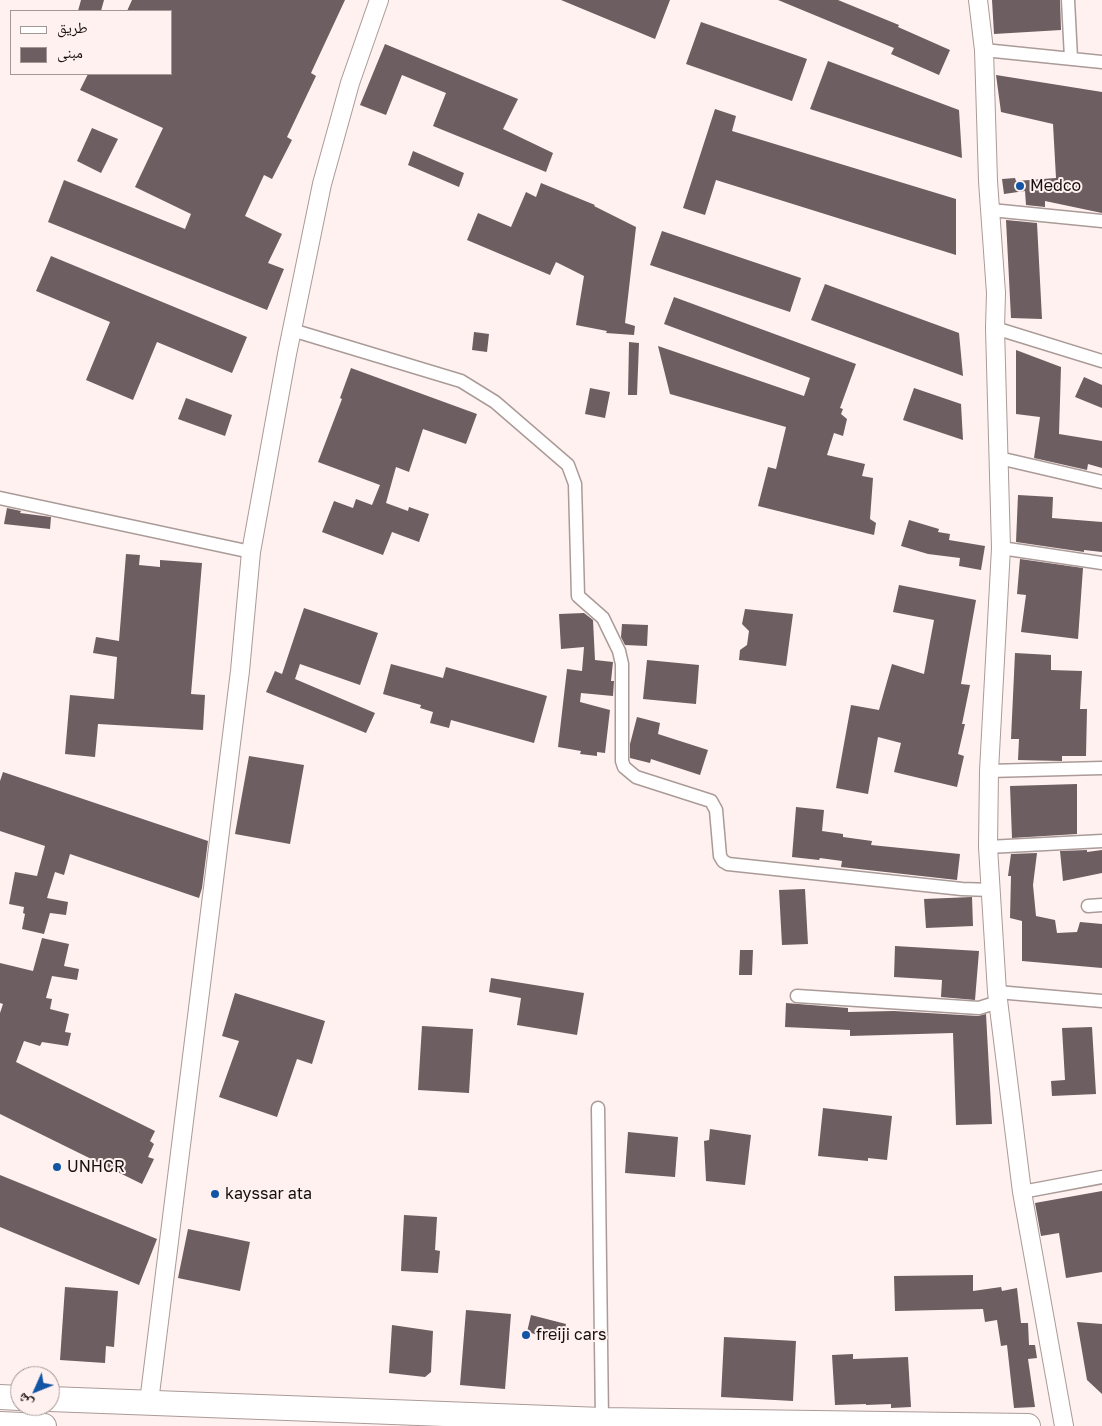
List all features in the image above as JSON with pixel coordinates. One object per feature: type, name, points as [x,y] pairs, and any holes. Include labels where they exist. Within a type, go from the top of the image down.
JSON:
[{"type":"highway","points":[[60,1399],[602,1420],[1028,1426]]},
{"type":"highway","points":[[0,1424],[44,1426]]},
{"type":"street","points":[[149,1402],[240,671],[251,552],[292,330],[322,184],[350,83],[378,0]]},
{"type":"street","points":[[978,0],[984,50],[996,293],[995,328],[1001,548],[989,771],[988,847],[998,997],[1022,1192],[1064,1426]]},
{"type":"street","points":[[1068,0],[1071,58]]},
{"type":"street","points":[[984,50],[1102,62]]},
{"type":"street","points":[[991,210],[1102,222]]},
{"type":"street","points":[[995,328],[1102,362]]},
{"type":"street","points":[[292,330],[462,381],[495,402],[568,465],[575,484],[578,596],[603,618],[619,651],[622,664],[622,761],[626,770],[636,777],[711,801],[716,810],[720,856],[723,860],[728,864],[962,890],[991,890]]},
{"type":"street","points":[[999,458],[1102,482]]},
{"type":"street","points":[[0,498],[251,552]]},
{"type":"street","points":[[1001,548],[1102,563]]},
{"type":"street","points":[[989,771],[1102,768]]},
{"type":"street","points":[[988,847],[1102,841]]},
{"type":"street","points":[[1088,906],[1102,905]]},
{"type":"street","points":[[798,996],[980,1008],[998,997],[1102,1001]]},
{"type":"street","points":[[598,1108],[602,1420]]},
{"type":"street","points":[[1022,1192],[1102,1177]]},
{"type":"building","points":[[81,0],[104,0],[101,10],[78,10]]},
{"type":"building","points":[[132,0],[345,0],[311,73],[316,76],[287,137],[292,140],[272,179],[264,175],[245,216],[282,234],[268,263],[284,269],[267,310],[48,222],[64,180],[185,229],[191,214],[135,187],[163,128],[80,90],[88,75],[172,75],[172,10],[127,10]]},
{"type":"building","points":[[561,0],[670,0],[655,39]]},
{"type":"building","points":[[778,0],[838,0],[899,25],[898,27],[950,50],[939,75],[891,54],[894,48]]},
{"type":"building","points":[[992,0],[1060,0],[1061,30],[994,34]]},
{"type":"building","points":[[701,22],[807,59],[792,101],[686,64]]},
{"type":"building","points":[[385,44],[518,99],[503,129],[553,153],[546,172],[433,126],[446,93],[402,75],[386,115],[360,105]]},
{"type":"building","points":[[828,61],[959,110],[962,158],[810,109]]},
{"type":"building","points":[[996,75],[1102,92],[1102,213],[1045,201],[1045,207],[1026,205],[1025,191],[1004,194],[1002,179],[1015,178],[1016,181],[1056,178],[1053,124],[1001,112]]},
{"type":"building","points":[[715,109],[736,116],[732,131],[956,199],[956,255],[716,180],[705,215],[683,208]]},
{"type":"building","points":[[92,128],[118,139],[101,173],[77,161]]},
{"type":"building","points":[[413,151],[464,173],[459,187],[408,165]]},
{"type":"building","points":[[541,183],[595,205],[636,227],[625,323],[635,326],[634,335],[606,333],[607,331],[576,325],[584,276],[556,262],[550,275],[467,240],[478,213],[511,227],[526,192],[536,197]]},
{"type":"building","points":[[1006,220],[1037,223],[1042,319],[1011,318]]},
{"type":"building","points":[[662,231],[801,278],[790,312],[650,265]]},
{"type":"building","points":[[51,256],[247,337],[232,373],[157,342],[133,400],[86,380],[110,322],[36,291]]},
{"type":"building","points":[[825,284],[959,333],[963,376],[811,320]]},
{"type":"building","points":[[674,297],[856,364],[840,408],[843,409],[841,414],[847,419],[843,436],[834,433],[827,455],[865,464],[862,476],[873,478],[870,519],[876,523],[874,535],[758,506],[768,467],[776,469],[786,427],[670,394],[658,346],[804,396],[810,378],[664,324]]},
{"type":"building","points":[[474,332],[489,334],[487,352],[472,350]]},
{"type":"building","points":[[629,342],[639,343],[637,395],[628,395]]},
{"type":"building","points":[[1016,350],[1061,367],[1059,434],[1102,441],[1102,468],[1088,464],[1087,470],[1034,458],[1040,417],[1016,414]]},
{"type":"building","points":[[351,368],[477,414],[466,444],[423,429],[409,472],[396,467],[386,503],[408,511],[409,507],[429,514],[419,542],[392,532],[383,555],[322,532],[334,501],[353,508],[356,499],[372,505],[380,485],[318,462],[342,399],[340,398]]},
{"type":"building","points":[[1084,377],[1102,385],[1102,408],[1075,397]]},
{"type":"building","points":[[590,388],[610,392],[605,418],[585,414]]},
{"type":"building","points":[[914,388],[961,404],[963,440],[903,420]]},
{"type":"building","points":[[186,398],[232,415],[225,436],[178,419]]},
{"type":"building","points":[[1018,495],[1053,497],[1052,518],[1102,522],[1102,552],[1084,550],[1084,552],[1016,542]]},
{"type":"building","points":[[7,508],[21,511],[20,513],[51,517],[50,529],[4,524]]},
{"type":"building","points":[[909,520],[939,529],[938,532],[950,534],[949,540],[985,546],[981,570],[959,566],[960,558],[928,554],[901,546]]},
{"type":"building","points":[[126,554],[140,555],[139,565],[160,567],[160,560],[202,563],[191,694],[205,695],[203,730],[98,724],[95,757],[65,754],[70,695],[114,699],[117,657],[93,653],[96,637],[119,641]]},
{"type":"building","points":[[1020,559],[1083,568],[1078,639],[1021,632],[1026,595],[1017,594]]},
{"type":"building","points":[[899,585],[976,600],[961,684],[970,685],[962,724],[965,724],[958,754],[964,756],[957,787],[894,772],[901,743],[878,737],[868,794],[836,788],[851,705],[879,710],[892,664],[924,674],[934,620],[893,612]]},
{"type":"building","points":[[304,608],[378,633],[360,685],[300,664],[295,679],[375,713],[366,733],[266,692],[275,671],[282,674]]},
{"type":"building","points":[[745,609],[793,614],[786,666],[739,660],[740,650],[747,645],[749,631],[742,624]]},
{"type":"building","points":[[584,613],[593,620],[595,660],[613,662],[611,681],[614,681],[613,696],[581,693],[580,702],[610,710],[605,753],[597,752],[597,756],[580,754],[581,751],[558,747],[567,669],[582,671],[584,647],[561,649],[559,614]]},
{"type":"building","points":[[622,624],[648,625],[647,646],[625,645],[621,637]]},
{"type":"building","points":[[1015,653],[1051,655],[1051,670],[1082,671],[1080,709],[1087,709],[1086,756],[1062,756],[1062,761],[1018,760],[1019,739],[1011,739]]},
{"type":"building","points":[[647,660],[699,665],[696,704],[643,699]]},
{"type":"building","points":[[391,664],[443,678],[446,667],[547,696],[534,743],[451,720],[449,728],[430,723],[433,712],[420,708],[421,705],[383,694]]},
{"type":"building","points":[[637,717],[660,723],[658,734],[708,750],[700,775],[651,759],[650,763],[630,758],[630,744]]},
{"type":"building","points":[[249,756],[304,765],[290,844],[235,834]]},
{"type":"building","points":[[3,772],[208,841],[199,898],[70,854],[64,875],[55,872],[47,898],[68,902],[66,915],[50,913],[44,934],[22,929],[25,914],[23,913],[24,907],[9,904],[15,872],[37,876],[45,846],[0,831],[0,781]]},
{"type":"building","points":[[1077,784],[1077,834],[1012,838],[1010,786]]},
{"type":"building","points":[[796,807],[824,810],[822,831],[843,834],[843,837],[872,841],[871,845],[960,854],[957,880],[841,867],[842,861],[792,857]]},
{"type":"building","points":[[1087,850],[1087,852],[1102,850],[1102,873],[1063,881],[1060,851]]},
{"type":"building","points":[[1037,853],[1033,885],[1036,916],[1055,920],[1057,933],[1077,932],[1080,922],[1102,924],[1102,968],[1022,961],[1022,921],[1010,918],[1011,876],[1008,876],[1011,854]]},
{"type":"building","points":[[805,889],[808,944],[782,945],[779,890]]},
{"type":"building","points":[[972,897],[973,926],[926,928],[924,899]]},
{"type":"building","points":[[42,938],[69,944],[64,966],[79,969],[77,980],[52,976],[46,998],[52,999],[50,1009],[69,1014],[65,1032],[71,1033],[68,1046],[42,1042],[40,1046],[24,1041],[16,1062],[155,1131],[150,1141],[154,1144],[148,1157],[154,1159],[142,1184],[0,1114],[0,1013],[3,1004],[0,1003],[0,963],[33,971]]},
{"type":"building","points":[[895,946],[979,951],[975,1000],[941,997],[942,980],[894,977]]},
{"type":"building","points":[[740,950],[753,950],[752,975],[739,975]]},
{"type":"building","points":[[491,978],[584,993],[577,1035],[517,1025],[521,998],[489,992]]},
{"type":"building","points":[[235,993],[325,1021],[312,1064],[297,1059],[277,1117],[219,1097],[239,1041],[222,1036]]},
{"type":"building","points":[[786,1003],[848,1008],[848,1012],[894,1011],[978,1016],[986,1014],[992,1124],[956,1125],[953,1033],[850,1036],[850,1030],[785,1027]]},
{"type":"building","points":[[422,1026],[473,1029],[469,1093],[418,1090]]},
{"type":"building","points":[[1092,1027],[1096,1094],[1052,1096],[1051,1081],[1065,1080],[1062,1028]]},
{"type":"building","points":[[823,1108],[892,1116],[887,1160],[868,1158],[868,1161],[818,1156]]},
{"type":"building","points":[[710,1129],[751,1135],[745,1185],[706,1181],[704,1141],[709,1140]]},
{"type":"building","points":[[628,1132],[678,1137],[675,1177],[625,1173]]},
{"type":"building","points":[[0,1175],[157,1239],[139,1285],[0,1227]]},
{"type":"building","points":[[1102,1191],[1102,1272],[1066,1278],[1059,1233],[1041,1236],[1035,1203]]},
{"type":"building","points":[[404,1215],[437,1217],[435,1250],[440,1251],[438,1273],[401,1271]]},
{"type":"building","points":[[188,1229],[250,1242],[240,1291],[178,1278]]},
{"type":"building","points":[[973,1275],[973,1291],[1001,1287],[1002,1291],[1017,1288],[1021,1323],[1028,1323],[1029,1345],[1035,1345],[1037,1358],[1028,1359],[1035,1407],[1014,1408],[1007,1345],[1001,1346],[997,1320],[985,1322],[983,1309],[895,1311],[894,1276]]},
{"type":"building","points":[[65,1287],[118,1291],[114,1347],[106,1346],[105,1363],[60,1360]]},
{"type":"building","points":[[466,1310],[511,1314],[505,1389],[460,1385]]},
{"type":"building","points":[[531,1315],[566,1324],[562,1341],[527,1332]]},
{"type":"building","points":[[1077,1322],[1102,1324],[1102,1394],[1087,1380]]},
{"type":"building","points":[[392,1325],[433,1331],[431,1372],[425,1377],[389,1373]]},
{"type":"building","points":[[724,1337],[796,1341],[793,1401],[721,1397]]},
{"type":"building","points":[[853,1354],[853,1359],[908,1357],[911,1407],[891,1408],[891,1404],[835,1405],[832,1355]]},
{"type":"place","name":"Medco","points":[[1020,186]]},
{"type":"place","name":"UNHCR","points":[[57,1167]]},
{"type":"place","name":"kayssar ata","points":[[215,1194]]},
{"type":"place","name":"freiji cars","points":[[526,1335]]}]
